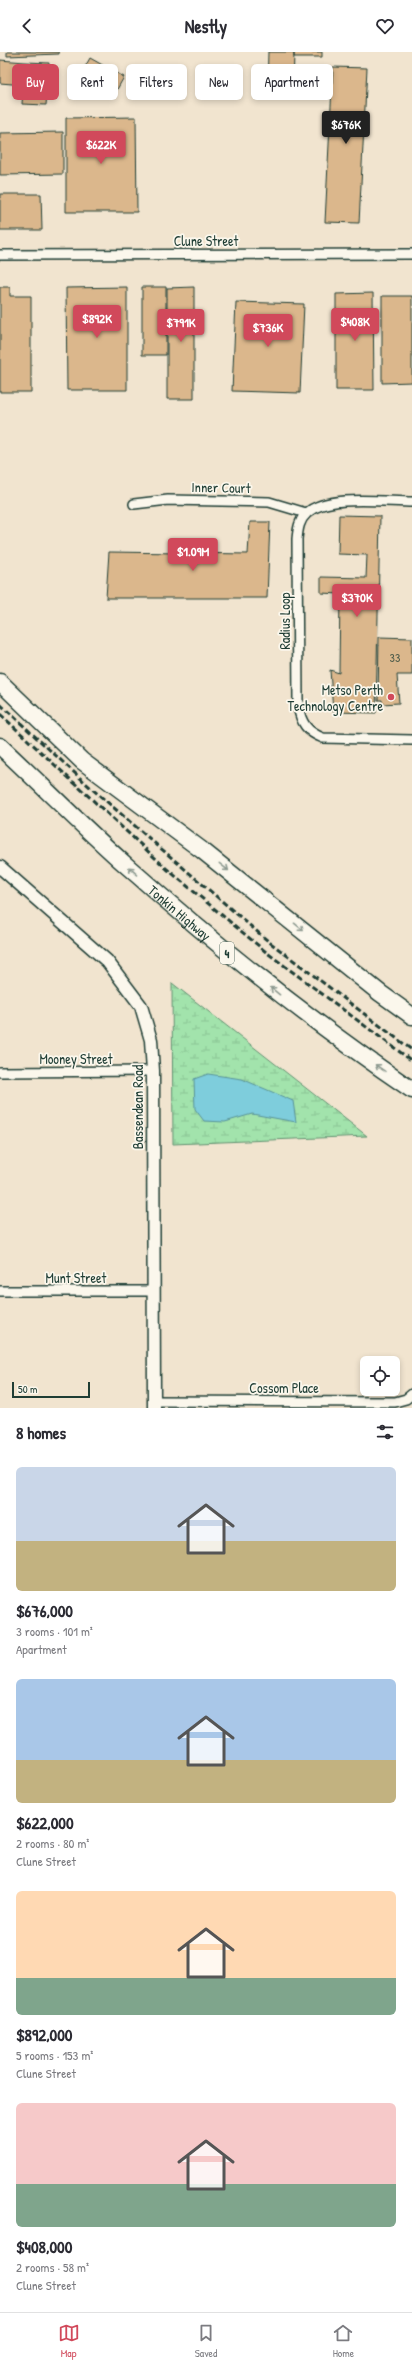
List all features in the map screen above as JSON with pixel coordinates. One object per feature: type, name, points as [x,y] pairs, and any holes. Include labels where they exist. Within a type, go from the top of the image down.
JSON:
[{"type":"highway","points":[[0,670],[81,746],[203,851],[380,993],[412,1016]]},
{"type":"highway","points":[[0,682],[82,761],[203,851]]},
{"type":"highway","name":"Tonkin Highway","points":[[0,746],[57,798],[126,866],[229,955],[335,1037],[412,1090]]},
{"type":"highway","points":[[0,753],[57,798]]},
{"type":"street","name":"Clune Street","points":[[0,255],[412,254]]},
{"type":"street","name":"Inner Court","points":[[134,504],[168,500],[269,502],[306,513]]},
{"type":"street","points":[[306,513],[315,507],[331,502],[412,502]]},
{"type":"street","name":"Radius Loop","points":[[306,513],[298,528],[298,706],[302,722],[312,734],[323,738],[412,740]]},
{"type":"street","name":"Bassendean Road","points":[[0,867],[107,961],[141,1006],[151,1040],[153,1071],[152,1291],[154,1404]]},
{"type":"street","name":"Mooney Street","points":[[0,1072],[153,1071]]},
{"type":"street","name":"Munt Street","points":[[0,1291],[152,1291]]},
{"type":"street","name":"Cossom Place","points":[[154,1404],[394,1402],[406,1399],[412,1394]]},
{"type":"green space","points":[[172,983],[367,1136],[173,1144]]},
{"type":"water","points":[[208,1074],[242,1079],[293,1101],[296,1122],[252,1114],[225,1122],[204,1121],[195,1109],[194,1079]]},
{"type":"building","points":[[7,52],[59,52],[59,54],[7,56]]},
{"type":"building","points":[[268,52],[294,52],[294,64],[268,64]]},
{"type":"building","points":[[294,52],[322,52],[322,57],[294,57]]},
{"type":"building","points":[[90,58],[101,64],[87,64]]},
{"type":"building","points":[[0,60],[25,62],[25,64],[12,64],[12,84],[0,83]]},
{"type":"building","points":[[25,62],[49,63],[49,64],[25,64]]},
{"type":"building","points":[[333,67],[367,68],[359,223],[325,222],[331,100],[333,100]]},
{"type":"building","points":[[118,74],[124,77],[118,88]]},
{"type":"building","points":[[22,100],[46,100],[46,105],[22,104]]},
{"type":"building","points":[[136,117],[137,212],[66,212],[66,118]]},
{"type":"building","points":[[63,132],[63,174],[0,175],[0,133]]},
{"type":"building","points":[[0,194],[41,194],[42,230],[0,230]]},
{"type":"building","points":[[0,287],[10,287],[10,296],[31,296],[31,392],[0,392]]},
{"type":"building","points":[[127,287],[127,390],[67,390],[66,288]]},
{"type":"building","points":[[142,287],[166,287],[166,355],[142,355]]},
{"type":"building","points":[[194,287],[194,399],[167,399],[167,288]]},
{"type":"building","points":[[373,293],[374,390],[336,390],[336,294]]},
{"type":"building","points":[[382,296],[412,296],[412,382],[382,383]]},
{"type":"building","points":[[236,302],[304,304],[300,393],[232,391]]},
{"type":"building","points":[[339,515],[380,516],[376,713],[333,712],[330,670],[339,673],[340,594],[321,593],[321,577],[366,578],[367,555],[338,554]]},
{"type":"building","points":[[250,522],[270,522],[267,598],[106,598],[109,552],[248,554]]},
{"type":"building","points":[[379,637],[412,638],[412,675],[397,675],[399,703],[382,704],[382,700],[378,700]]},
{"type":"railway","points":[[0,704],[91,788],[268,941],[412,1050]]},
{"type":"railway","points":[[0,714],[167,869],[266,952],[412,1061]]},
{"type":"place","name":"Metso Perth Technology Centre","points":[[391,697]]}]
